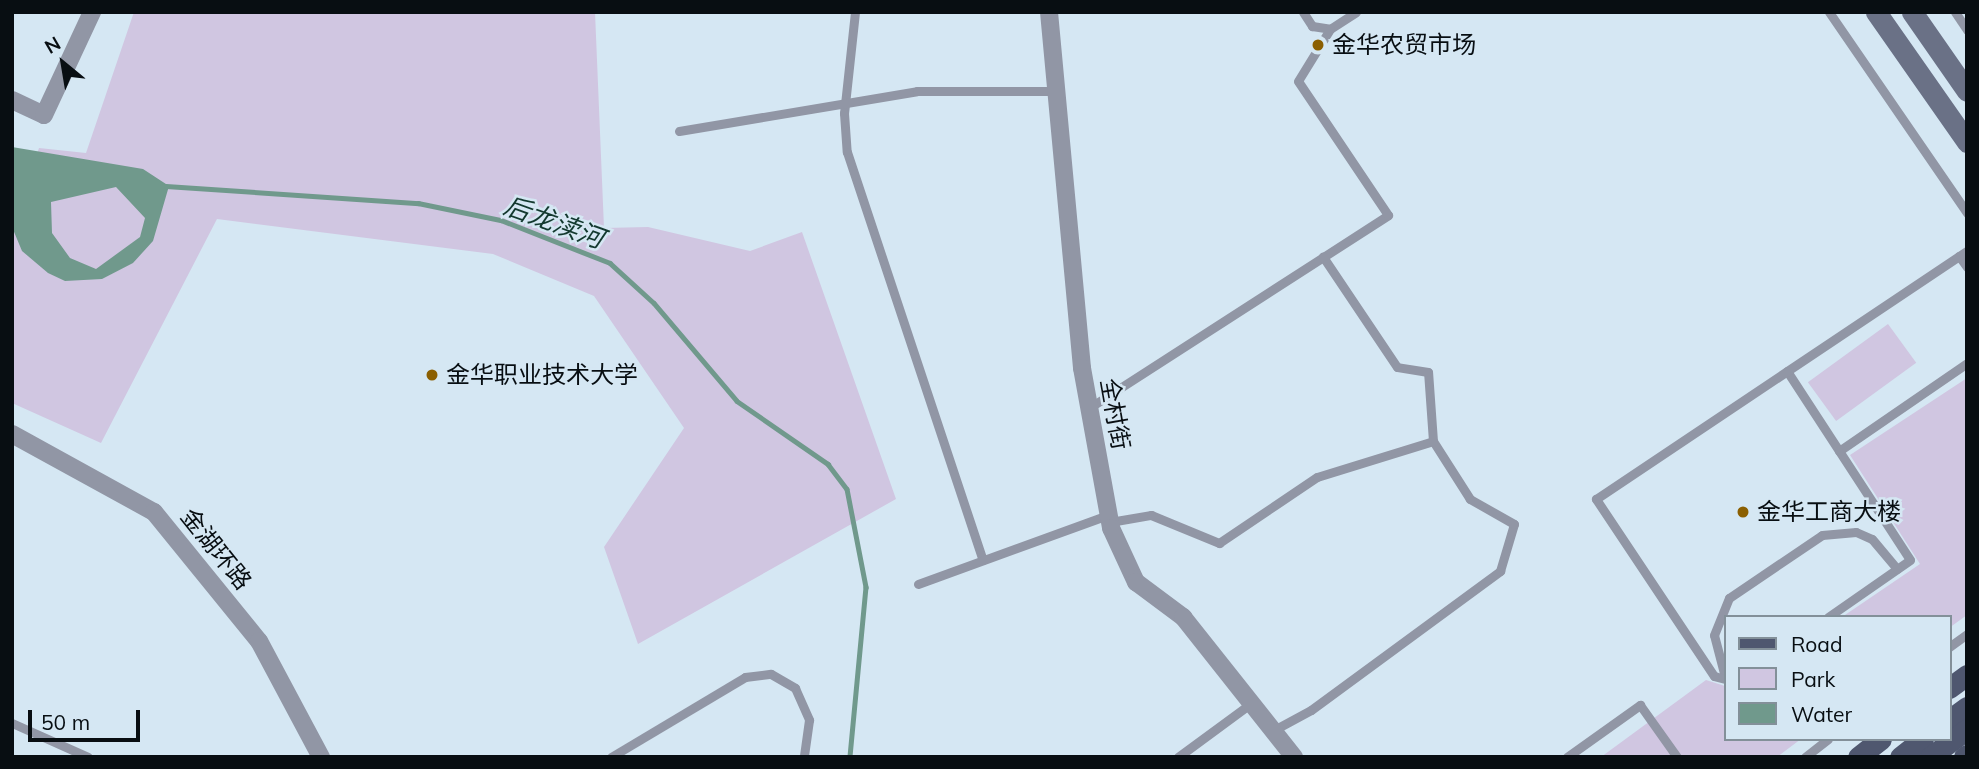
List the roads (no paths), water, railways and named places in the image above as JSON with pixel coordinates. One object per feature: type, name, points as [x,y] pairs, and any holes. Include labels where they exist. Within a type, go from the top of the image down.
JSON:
[{"type":"main road","points":[[1876,12],[1967,142]]},
{"type":"main road","points":[[1916,14],[1967,91]]},
{"type":"main road","points":[[1951,687],[1967,675]]},
{"type":"main road","points":[[1951,718],[1967,706]]},
{"type":"main road","points":[[1930,757],[1967,729]]},
{"type":"main road","points":[[1858,757],[1877,741]]},
{"type":"main road","points":[[1900,757],[1920,741]]},
{"type":"street","points":[[12,101],[44,115],[92,12]]},
{"type":"street","name":"全村街","points":[[1049,12],[1089,408],[1109,519],[1136,582],[1183,617],[1294,757]]},
{"type":"street","name":"金湖环路","points":[[12,434],[154,512],[259,641],[321,757]]},
{"type":"lane","points":[[855,12],[845,99],[847,152],[983,560]]},
{"type":"lane","points":[[1303,12],[1312,26],[1330,29]]},
{"type":"lane","points":[[1089,408],[1388,215],[1298,81],[1330,29],[1356,12]]},
{"type":"lane","points":[[1829,12],[1967,213]]},
{"type":"lane","points":[[1955,12],[1967,30]]},
{"type":"lane","points":[[679,131],[845,99],[917,91],[1057,91]]},
{"type":"lane","points":[[1724,678],[1714,676],[1596,499],[1963,253],[1967,267]]},
{"type":"lane","points":[[1274,730],[1311,710],[1500,570],[1514,524],[1470,499],[1433,441],[1428,372],[1397,367],[1322,257]]},
{"type":"lane","points":[[1839,451],[1967,363]]},
{"type":"lane","points":[[1787,371],[1910,560],[1831,615]]},
{"type":"lane","points":[[918,584],[1109,519],[1150,514],[1219,543],[1317,477],[1433,441]]},
{"type":"lane","points":[[1724,674],[1714,635],[1729,598],[1822,534],[1856,533],[1872,539],[1897,569]]},
{"type":"lane","points":[[1951,646],[1967,634]]},
{"type":"lane","points":[[611,757],[745,677],[771,674],[795,688],[809,720],[804,757]]},
{"type":"lane","points":[[1178,757],[1253,702]]},
{"type":"lane","points":[[1567,757],[1640,705],[1677,757]]},
{"type":"lane","points":[[12,723],[88,757]]},
{"type":"lane","points":[[1805,757],[1825,741]]},
{"type":"water","points":[[12,147],[143,169],[169,186],[153,241],[133,263],[102,279],[65,281],[48,273],[22,251],[12,227]],"holes":[[[116,187],[145,218],[140,237],[96,269],[70,258],[52,233],[51,202]]]},
{"type":"waterway","name":"后龙渎河","points":[[166,186],[418,203],[501,220],[610,263],[654,303],[737,401],[828,464],[847,489],[866,587],[850,757]]},
{"type":"place","name":"金华农贸市场","points":[[1318,45]]},
{"type":"place","name":"金华职业技术大学","points":[[432,375]]},
{"type":"place","name":"金华工商大楼","points":[[1743,512]]}]
